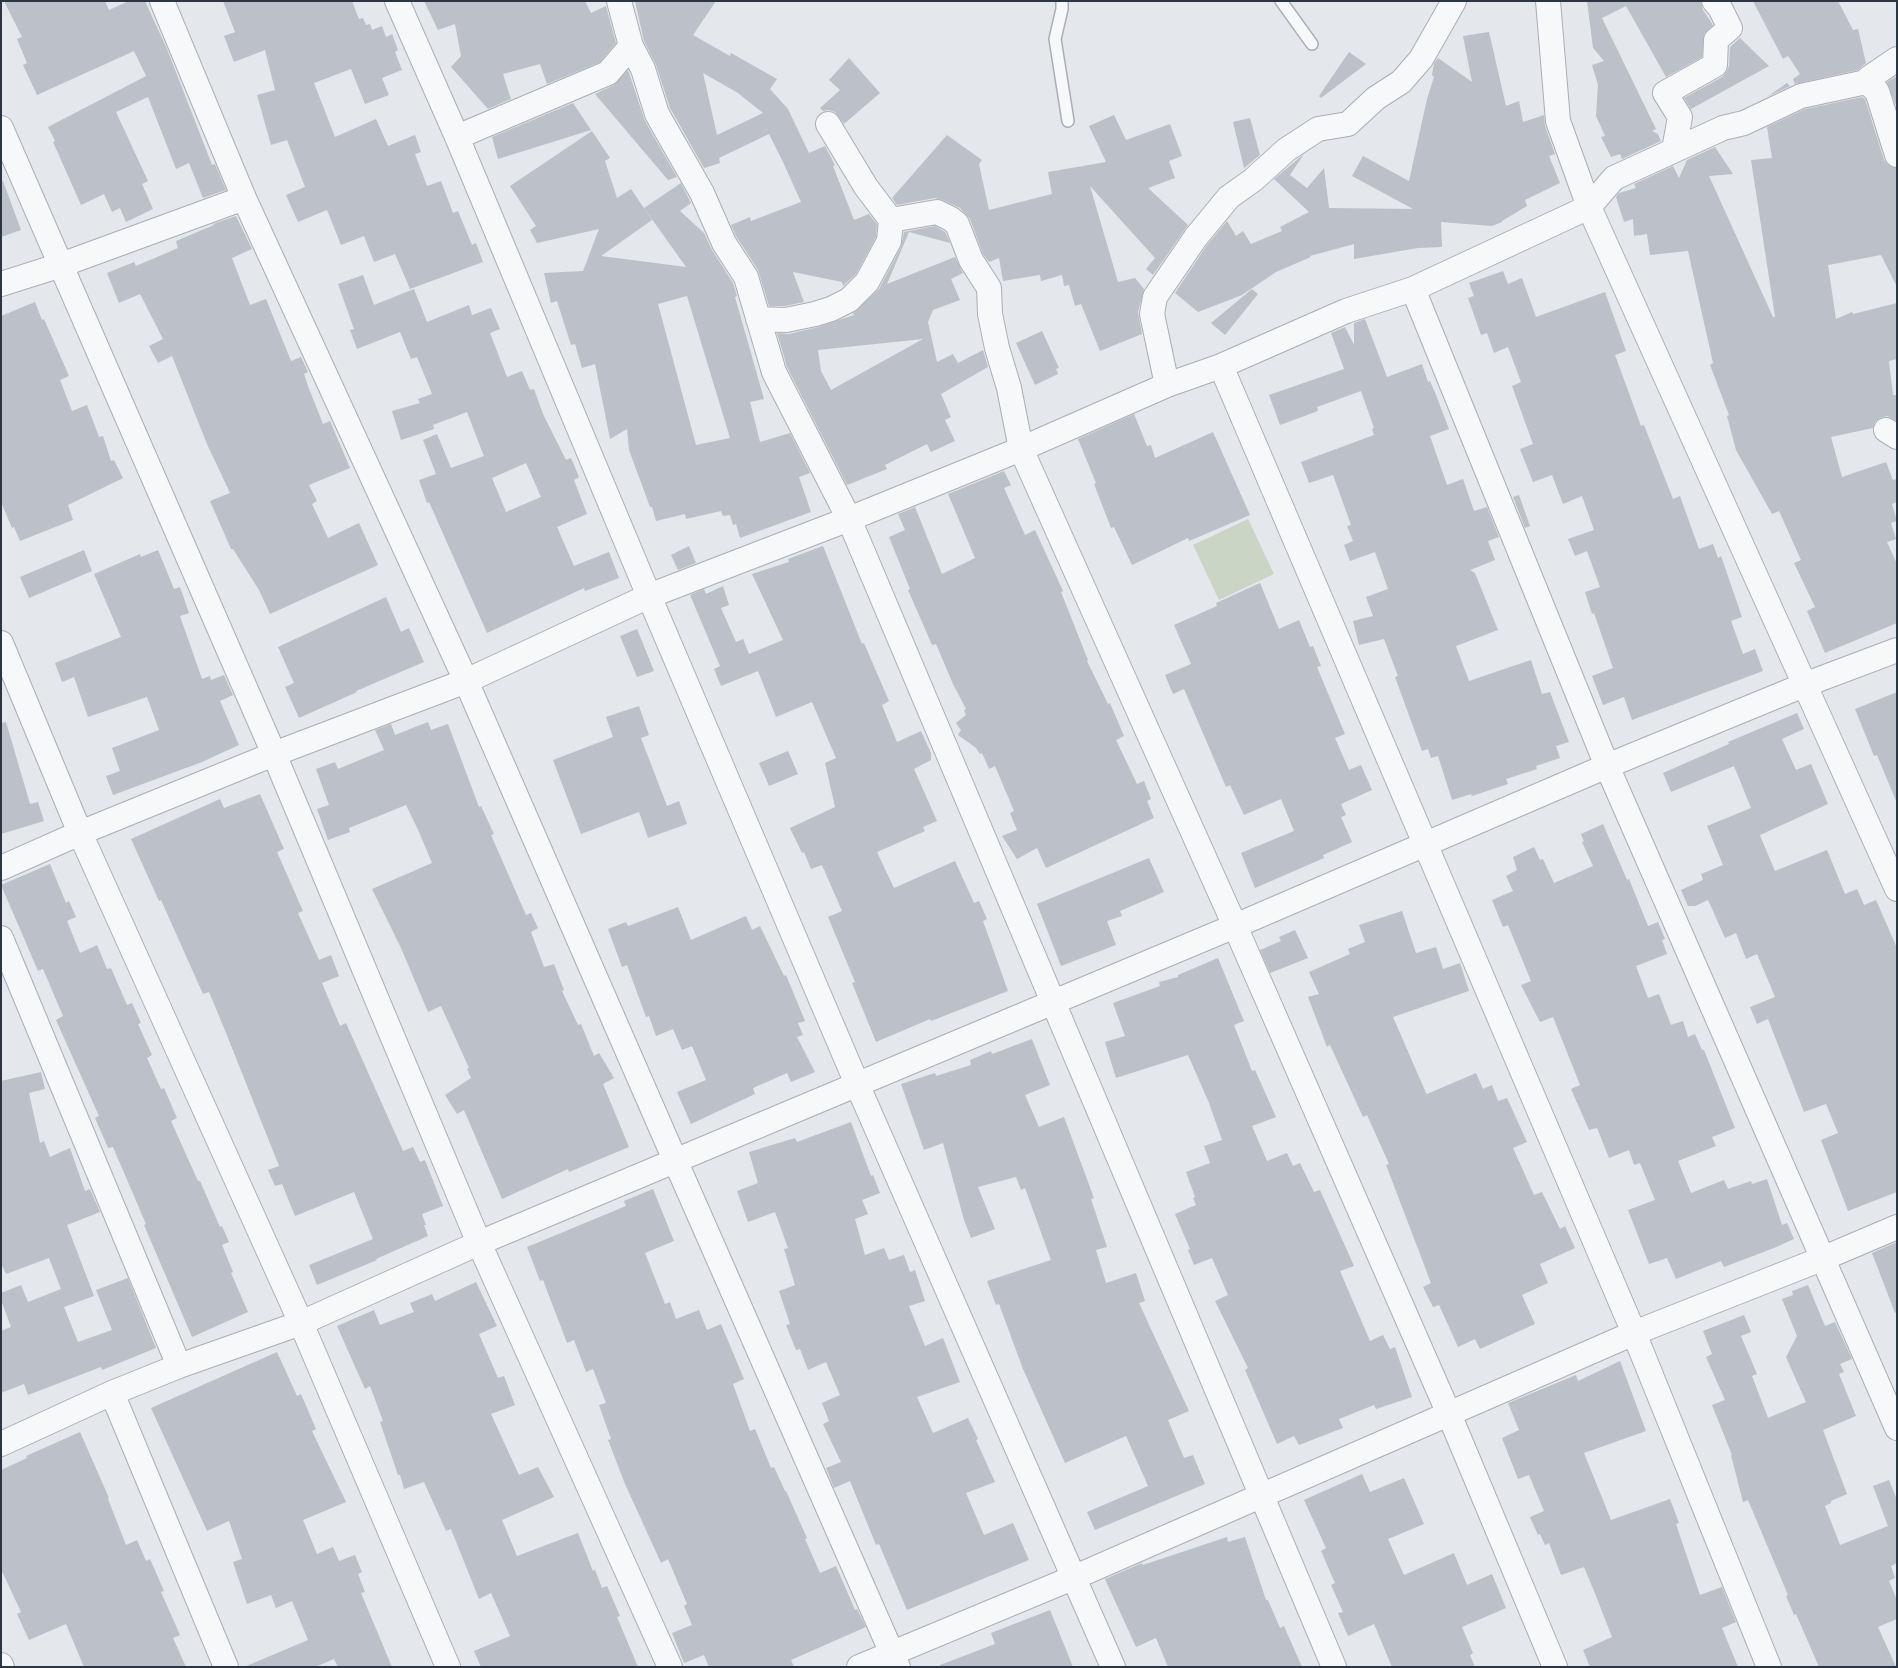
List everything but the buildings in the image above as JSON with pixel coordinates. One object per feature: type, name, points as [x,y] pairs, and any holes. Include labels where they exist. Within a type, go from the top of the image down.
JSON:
[{"type":"street","points":[[162,1],[244,198],[466,680],[896,1660]]},
{"type":"street","points":[[397,1],[457,137],[649,596],[857,1084],[1113,1667]]},
{"type":"street","points":[[619,1],[631,46],[643,70],[657,114],[702,193],[724,243],[746,277],[774,372],[849,519],[1334,1667]]},
{"type":"street","points":[[1168,385],[1152,314],[1155,297],[1196,237],[1229,197],[1253,180],[1286,150],[1318,129],[1348,124],[1376,98],[1401,82],[1421,59],[1454,1]]},
{"type":"street","points":[[1548,1],[1558,121],[1589,207],[1897,889]]},
{"type":"street","points":[[1674,150],[1680,117],[1665,93],[1715,65],[1716,40],[1730,28],[1720,8],[1714,1]]},
{"type":"street","points":[[457,137],[608,73],[631,46]]},
{"type":"street","points":[[1,868],[80,833],[274,754],[466,680],[649,596],[849,519],[1168,385],[1221,366],[1346,311],[1412,289],[1589,207],[1614,178],[1723,128],[1744,123],[1801,96],[1866,82],[1897,58]]},
{"type":"street","points":[[1866,82],[1877,91],[1897,155]]},
{"type":"street","points":[[758,320],[786,320],[815,314],[849,300],[867,282],[889,241],[891,220],[866,187],[828,124]]},
{"type":"street","points":[[1,128],[274,754],[479,1242],[670,1667]]},
{"type":"street","points":[[1,284],[61,265],[244,198]]},
{"type":"street","points":[[891,220],[937,212],[957,224],[971,260],[989,288],[990,314],[1009,388],[1021,448],[1235,926],[1449,1414],[1555,1667]]},
{"type":"street","points":[[1412,289],[1607,766],[1897,1428]]},
{"type":"street","points":[[1221,366],[1634,1334],[1769,1667]]},
{"type":"street","points":[[1,643],[80,833],[301,1323],[448,1667]]},
{"type":"street","points":[[1,1444],[112,1393],[179,1366],[301,1323],[479,1242],[1235,926],[1607,766],[1804,685],[1897,650]]},
{"type":"street","points":[[1,938],[179,1366]]},
{"type":"street","points":[[859,1667],[896,1660],[1075,1577],[1449,1414],[1634,1334],[1897,1227]]},
{"type":"street","points":[[112,1393],[226,1667]]},
{"type":"lane","points":[[1062,1],[1055,39],[1068,121]]},
{"type":"lane","points":[[1281,1],[1312,44]]},
{"type":"green space","points":[[1248,519],[1274,574],[1219,600],[1193,545]]}]
